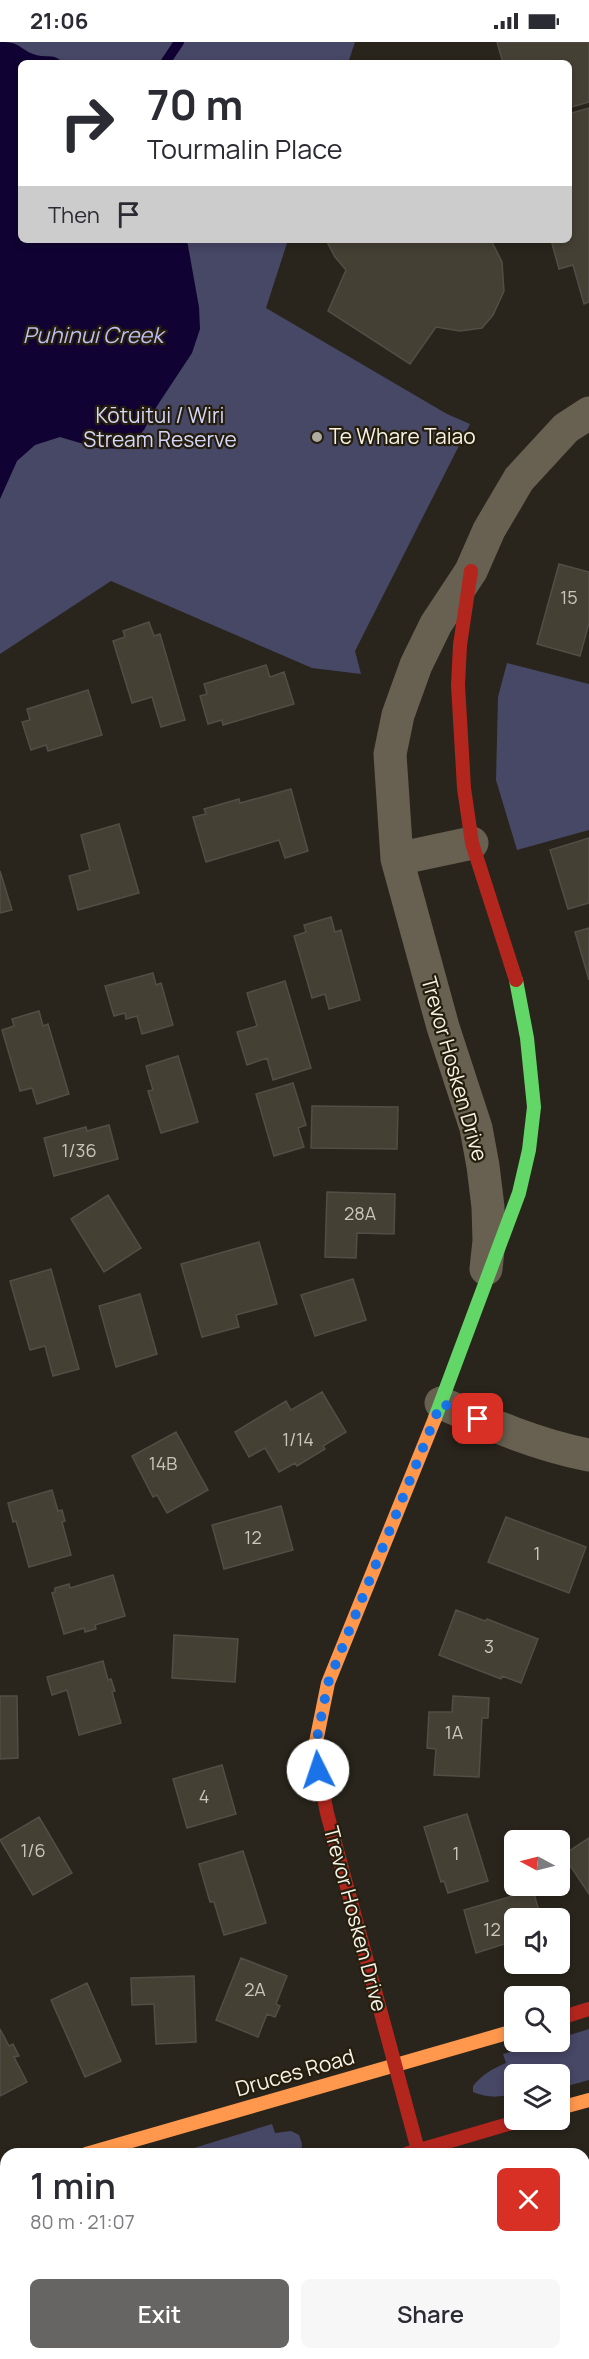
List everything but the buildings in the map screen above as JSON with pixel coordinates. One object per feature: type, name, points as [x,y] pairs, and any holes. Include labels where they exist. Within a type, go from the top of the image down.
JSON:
[{"type":"street","name":"Trevor Hosken Drive","points":[[485,1282],[489,1241],[488,1207],[476,1128],[436,1004],[397,860],[390,754],[398,715],[416,665],[431,634],[471,571],[489,530],[519,479],[566,428],[589,413]]},
{"type":"street","name":"Trevor Hosken Drive","points":[[411,2148],[396,2066],[327,1813],[318,1770],[316,1743],[328,1683],[441,1403],[519,1192],[529,1150],[534,1107],[527,1038],[519,992],[472,843],[464,788],[458,685],[460,645],[471,571]]},
{"type":"street","points":[[397,860],[472,843]]},
{"type":"street","points":[[441,1403],[496,1427],[565,1451],[589,1455]]},
{"type":"street","points":[[570,2015],[589,2009]]},
{"type":"street","name":"Druces Road","points":[[116,2148],[504,2034]]},
{"type":"street","points":[[570,2105],[589,2100]]},
{"type":"street","points":[[426,2148],[504,2125]]},
{"type":"green space","name":"Kōtuitui / Wiri Stream Reserve","points":[[0,42],[355,42],[349,60],[18,60],[18,243],[287,243],[266,308],[447,414],[470,424],[355,651],[361,674],[312,668],[111,581],[0,654]]},
{"type":"green space","points":[[507,663],[589,684],[589,830],[517,850],[496,780],[498,697]]},
{"type":"green space","points":[[589,2029],[589,2080],[570,2085],[570,2064],[504,2064],[506,2063],[503,2054],[510,2052],[570,2052],[570,2035]]},
{"type":"green space","points":[[504,2064],[504,2096],[494,2097],[473,2092],[473,2086],[492,2070]]},
{"type":"green space","points":[[272,2124],[275,2133],[291,2131],[299,2135],[302,2144],[302,2148],[194,2148]]},
{"type":"water","name":"Puhinui Creek","points":[[0,42],[7,42],[36,55],[60,60],[18,60],[18,243],[188,243],[199,307],[200,329],[192,353],[144,430],[126,449],[97,448],[60,437],[35,445],[17,461],[0,499]]},
{"type":"waterway","name":"Puhinui Creek","points":[[167,60],[179,42]]},
{"type":"traffic: fast","points":[[435,1418],[519,1193],[529,1150],[534,1107],[527,1038],[516,980]]},
{"type":"traffic: slow","points":[[317,1762],[316,1742],[328,1683],[435,1418]]},
{"type":"traffic: slow","points":[[107,2148],[504,2034]]},
{"type":"traffic: slow","points":[[570,2105],[589,2100]]},
{"type":"traffic: jam","points":[[471,571],[460,645],[458,685],[464,788],[472,843],[516,980]]},
{"type":"traffic: jam","points":[[317,1762],[327,1813],[417,2148]]},
{"type":"traffic: jam","points":[[570,2015],[589,2009]]},
{"type":"traffic: jam","points":[[426,2148],[504,2125]]},
{"type":"place","name":"Te Whare Taiao","points":[[317,437]]},
{"type":"route","points":[[318,1770],[316,1743],[328,1683],[441,1403],[478,1419]]}]
